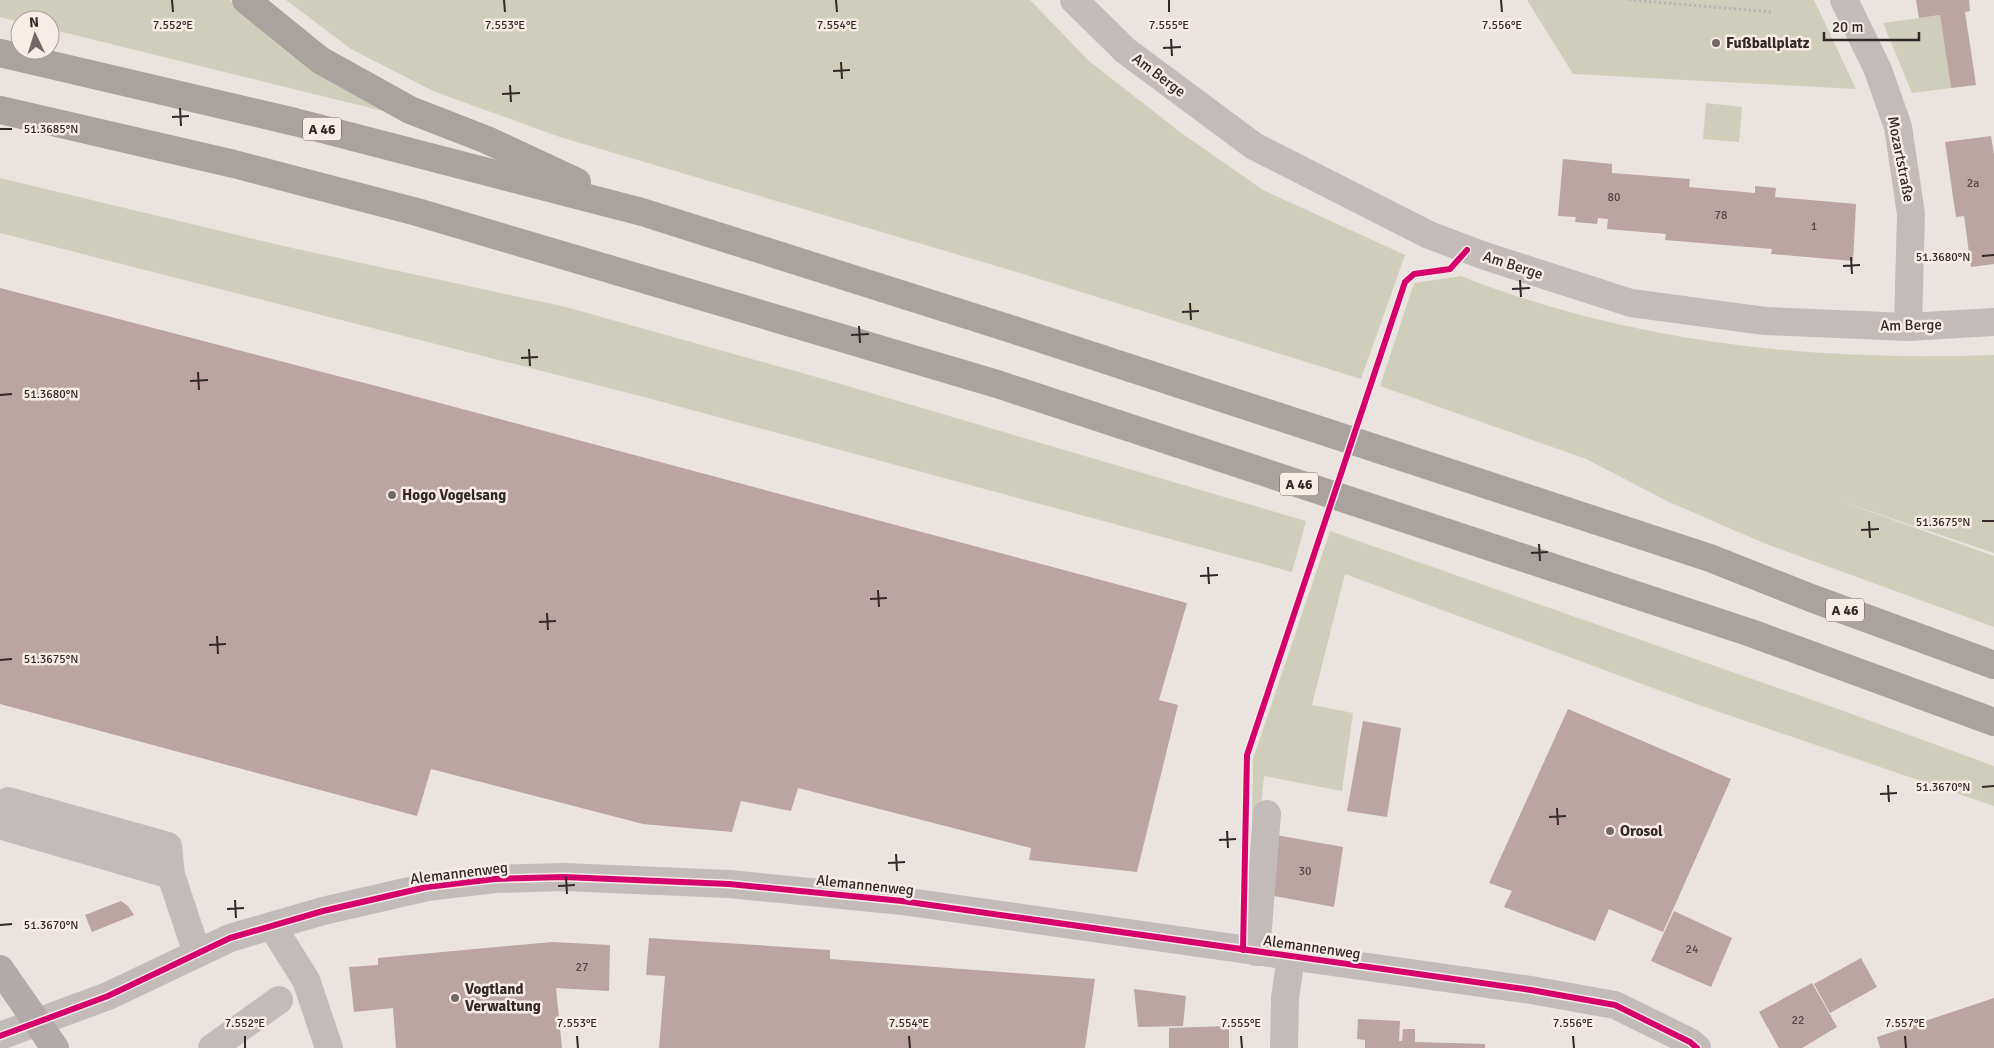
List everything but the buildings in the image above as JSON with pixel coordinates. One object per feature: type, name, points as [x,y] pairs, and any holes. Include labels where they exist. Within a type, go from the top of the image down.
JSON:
[{"type":"highway","points":[[246,0],[320,60],[410,110],[487,140],[642,212]]},
{"type":"highway","name":"A 46","points":[[0,53],[295,122],[642,212],[1048,341],[1691,552],[1994,665]]},
{"type":"highway","name":"A 46","points":[[0,110],[234,164],[417,212],[997,384],[1751,633],[1994,722]]},
{"type":"main road","points":[[0,969],[56,1048]]},
{"type":"street","name":"Am Berge","points":[[1074,0],[1126,51],[1254,146],[1429,235],[1485,256],[1631,303],[1765,321],[1908,327],[1994,322]]},
{"type":"street","name":"Mozartstraße","points":[[1844,0],[1878,70],[1898,127],[1911,214],[1908,327]]},
{"type":"street","points":[[0,807],[8,801],[168,846],[171,875],[197,953]]},
{"type":"street","points":[[1256,952],[1267,814]]},
{"type":"street","points":[[0,818],[6,827],[171,875]]},
{"type":"street","name":"Alemannenweg","points":[[0,1036],[108,996],[230,938],[272,926],[374,898],[428,887],[495,879],[564,877],[729,884],[902,901],[1531,990],[1616,1005],[1690,1042],[1697,1048]]},
{"type":"street","points":[[272,926],[306,980],[329,1048]]},
{"type":"street","points":[[1284,1048],[1286,998],[1291,957]]},
{"type":"street","points":[[212,1048],[279,1000]]},
{"type":"path","points":[[1629,0],[1773,12]]},
{"type":"green space","points":[[0,0],[230,0],[285,49],[344,88],[387,112],[60,31],[60,10],[10,10],[10,20],[0,17]]},
{"type":"green space","points":[[286,0],[1030,0],[1089,61],[1180,132],[1263,190],[1405,255],[1361,379],[1010,270],[560,137],[433,91],[351,49]]},
{"type":"green space","points":[[1527,0],[1814,0],[1856,89],[1573,74]]},
{"type":"green space","points":[[1940,15],[1951,88],[1912,93],[1883,23]]},
{"type":"green space","points":[[1706,103],[1742,107],[1739,142],[1703,139]]},
{"type":"green space","points":[[0,178],[283,246],[566,307],[827,380],[1306,521],[1292,572],[644,397],[0,233]]},
{"type":"green space","points":[[1461,276],[1525,299],[1590,318],[1656,332],[1723,343],[1790,351],[1858,355],[1994,355],[1994,553],[1840,501],[1994,556],[1994,627],[1766,544],[1669,502],[1586,459],[1380,386],[1414,283]]},
{"type":"green space","points":[[1330,531],[1838,709],[1994,766],[1994,806],[1699,705],[1345,574],[1312,705],[1353,713],[1342,791],[1264,776],[1251,904],[1253,759]]},
{"type":"cycle path","points":[[1243,950],[1247,755],[1405,282],[1414,274],[1450,269],[1467,250]]},
{"type":"cycle path","points":[[0,1036],[108,996],[230,938],[323,911],[427,887],[495,879],[564,877],[729,884],[902,901],[1531,990],[1615,1005],[1690,1042],[1697,1048]]},
{"type":"place","name":"Fußballplatz","points":[[1716,43]]},
{"type":"place","name":"Hogo Vogelsang","points":[[392,495]]},
{"type":"place","name":"Orosol","points":[[1610,831]]},
{"type":"place","name":"Vogtland Verwaltung","points":[[455,998]]}]
